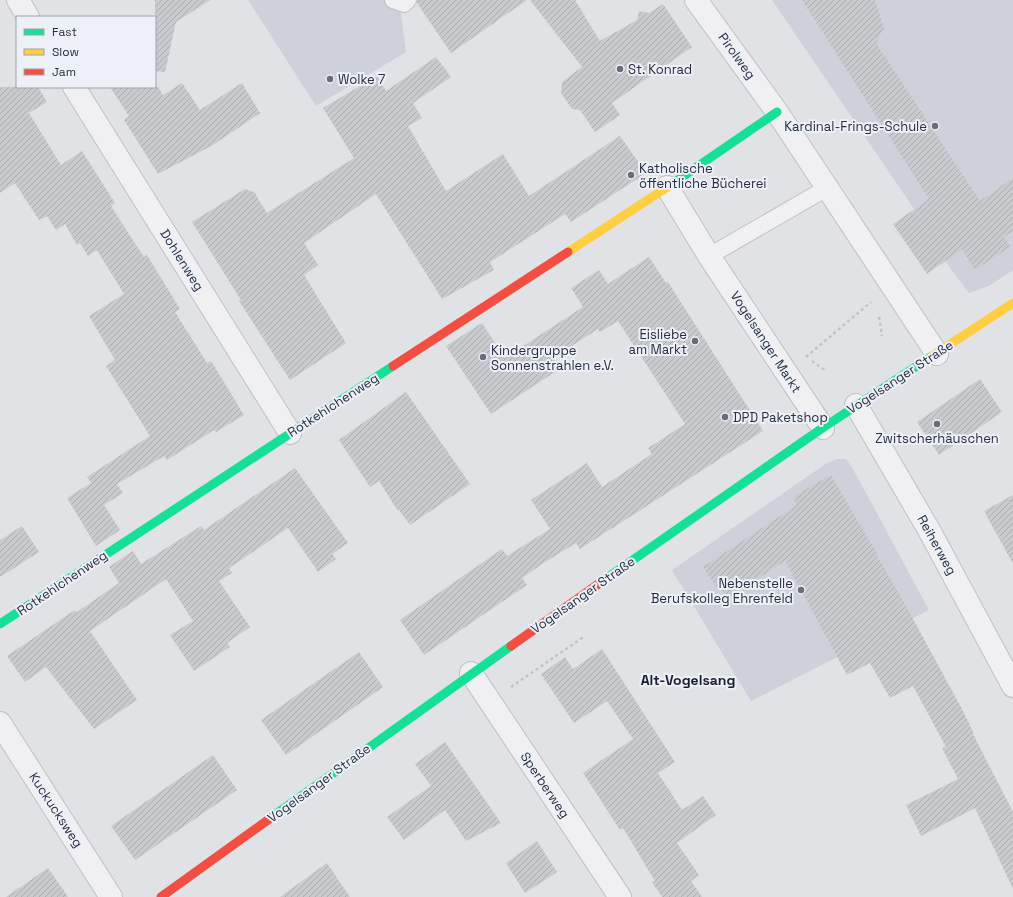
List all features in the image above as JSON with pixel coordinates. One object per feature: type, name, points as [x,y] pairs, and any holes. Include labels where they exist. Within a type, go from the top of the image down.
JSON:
[{"type":"street","points":[[18,0],[27,16]]},
{"type":"street","name":"Pirolweg","points":[[705,3],[777,112]]},
{"type":"street","name":"Dohlenweg","points":[[75,88],[290,432]]},
{"type":"street","points":[[666,187],[777,112],[937,354]]},
{"type":"street","name":"Rotkehlchenweg","points":[[0,624],[290,432],[666,187]]},
{"type":"street","name":"Vogelsanger Markt","points":[[666,187],[709,256],[823,428]]},
{"type":"street","name":"Vogelsanger Straße","points":[[161,897],[471,673],[823,428],[1013,303]]},
{"type":"street","name":"Reiherweg","points":[[856,406],[929,530],[1013,686]]},
{"type":"street","name":"Sperberweg","points":[[471,673],[620,897]]},
{"type":"street","name":"Kuckucksweg","points":[[0,723],[111,897]]},
{"type":"lane","points":[[393,0],[404,4],[408,0]]},
{"type":"lane","points":[[709,256],[827,188]]},
{"type":"path","points":[[806,357],[876,298]]},
{"type":"path","points":[[490,701],[585,636]]},
{"type":"shaded area","name":"Wolke 7","points":[[248,0],[399,0],[406,52],[316,106]]},
{"type":"shaded area","name":"Kardinal-Frings-Schule","points":[[772,0],[1013,0],[1013,270],[989,286],[969,293],[950,268],[921,219]]},
{"type":"shaded area","name":"Nebenstelle Berufskolleg Ehrenfeld","points":[[837,459],[846,459],[852,467],[929,610],[751,701],[672,570],[827,463]]},
{"type":"building","points":[[155,0],[210,0],[176,22],[165,72],[156,71]]},
{"type":"building","points":[[417,0],[527,0],[451,53],[417,3]]},
{"type":"building","name":"St. Konrad","points":[[530,0],[575,0],[600,41],[637,20],[639,11],[649,13],[663,4],[692,47],[612,103],[620,115],[595,132],[580,110],[572,109],[561,93],[562,82],[582,67]]},
{"type":"building","points":[[802,0],[875,0],[884,28],[876,43],[980,201],[1013,178],[1013,231],[1004,237],[1010,247],[975,270],[962,249],[927,274],[893,224],[929,199]]},
{"type":"building","points":[[436,57],[451,77],[413,103],[422,118],[408,126],[446,191],[503,154],[529,196],[620,136],[646,173],[571,222],[565,214],[490,262],[494,270],[442,299],[376,194],[304,243],[318,265],[304,275],[346,343],[290,380],[239,301],[241,300],[192,222],[245,189],[254,192],[267,213],[354,158],[323,108],[377,76],[386,91]]},
{"type":"building","points":[[182,83],[200,110],[242,83],[260,113],[213,145],[158,174],[124,120],[129,116],[111,88],[158,87],[163,95]]},
{"type":"building","points":[[0,87],[39,88],[47,102],[29,113],[61,165],[82,151],[115,203],[111,206],[144,257],[147,255],[180,309],[175,312],[207,363],[211,361],[244,415],[216,432],[214,430],[167,460],[164,456],[117,484],[123,493],[104,505],[120,530],[96,546],[67,498],[91,483],[87,477],[150,436],[106,366],[115,360],[89,316],[124,294],[97,250],[88,256],[80,243],[77,245],[65,224],[56,230],[47,216],[39,220],[15,183],[0,193]]},
{"type":"building","points":[[649,257],[666,283],[668,282],[763,431],[580,549],[576,543],[542,564],[522,578],[527,585],[424,655],[400,620],[502,549],[507,556],[550,529],[531,500],[587,463],[602,487],[652,454],[648,448],[685,424],[618,321],[600,332],[598,329],[553,358],[561,368],[491,414],[446,346],[482,323],[505,358],[583,307],[571,288],[599,270],[608,284]]},
{"type":"building","points":[[980,379],[1002,412],[939,455],[917,422]]},
{"type":"building","points":[[406,392],[470,484],[410,525],[399,510],[398,511],[379,481],[370,487],[339,440]]},
{"type":"building","points":[[295,468],[348,543],[332,554],[336,559],[318,572],[288,528],[229,568],[232,573],[219,581],[250,627],[227,643],[230,647],[194,671],[170,635],[193,621],[166,579],[90,631],[137,700],[94,729],[46,667],[25,682],[7,656],[75,610],[77,612],[119,583],[109,567],[133,551],[141,564],[201,526],[204,530]]},
{"type":"building","points":[[831,475],[878,555],[877,556],[962,709],[973,734],[1013,812],[1013,889],[975,808],[921,836],[906,805],[958,779],[942,748],[946,747],[913,686],[890,698],[870,663],[847,675],[785,561],[727,598],[720,588],[718,590],[703,567],[797,505],[793,497]]},
{"type":"building","points":[[1013,495],[1013,564],[984,511]]},
{"type":"building","points":[[22,526],[39,552],[0,577],[0,540]]},
{"type":"building","points":[[602,649],[675,762],[658,773],[682,810],[703,796],[716,815],[677,843],[699,875],[691,881],[702,897],[662,897],[652,882],[655,881],[623,828],[620,830],[583,773],[633,739],[607,701],[574,723],[541,674],[565,657],[573,669]]},
{"type":"building","points":[[359,652],[383,687],[286,755],[261,720]]},
{"type":"building","points":[[445,742],[501,823],[466,841],[445,810],[404,840],[387,817],[431,786],[415,764]]},
{"type":"building","points":[[213,755],[237,790],[135,860],[111,826]]},
{"type":"building","points":[[537,841],[557,872],[525,893],[506,863]]},
{"type":"building","points":[[327,863],[350,897],[280,897]]},
{"type":"building","points":[[48,868],[68,897],[6,897]]},
{"type":"traffic: fast","points":[[672,184],[777,112]]},
{"type":"traffic: fast","points":[[597,585],[821,429],[932,356]]},
{"type":"traffic: fast","points":[[0,624],[393,366]]},
{"type":"traffic: fast","points":[[272,817],[511,646]]},
{"type":"traffic: slow","points":[[568,252],[672,184]]},
{"type":"traffic: slow","points":[[932,356],[1013,303]]},
{"type":"traffic: jam","points":[[393,366],[568,252]]},
{"type":"traffic: jam","points":[[511,646],[597,585]]},
{"type":"traffic: jam","points":[[161,897],[272,817]]},
{"type":"place","name":"St. Konrad","points":[[620,69]]},
{"type":"place","name":"Wolke 7","points":[[330,79]]},
{"type":"place","name":"Kardinal-Frings-Schule","points":[[935,126]]},
{"type":"place","name":"Katholische öffentliche Bücherei","points":[[631,175]]},
{"type":"place","name":"Eisliebe am Markt","points":[[695,341]]},
{"type":"place","name":"Kindergruppe Sonnenstrahlen e.V.","points":[[483,357]]},
{"type":"place","name":"DPD Paketshop","points":[[725,417]]},
{"type":"place","name":"Zwitscherhäuschen","points":[[937,424]]},
{"type":"place","name":"Nebenstelle Berufskolleg Ehrenfeld","points":[[801,590]]},
{"type":"district","name":"Alt-Vogelsang","points":[[688,680]]}]
